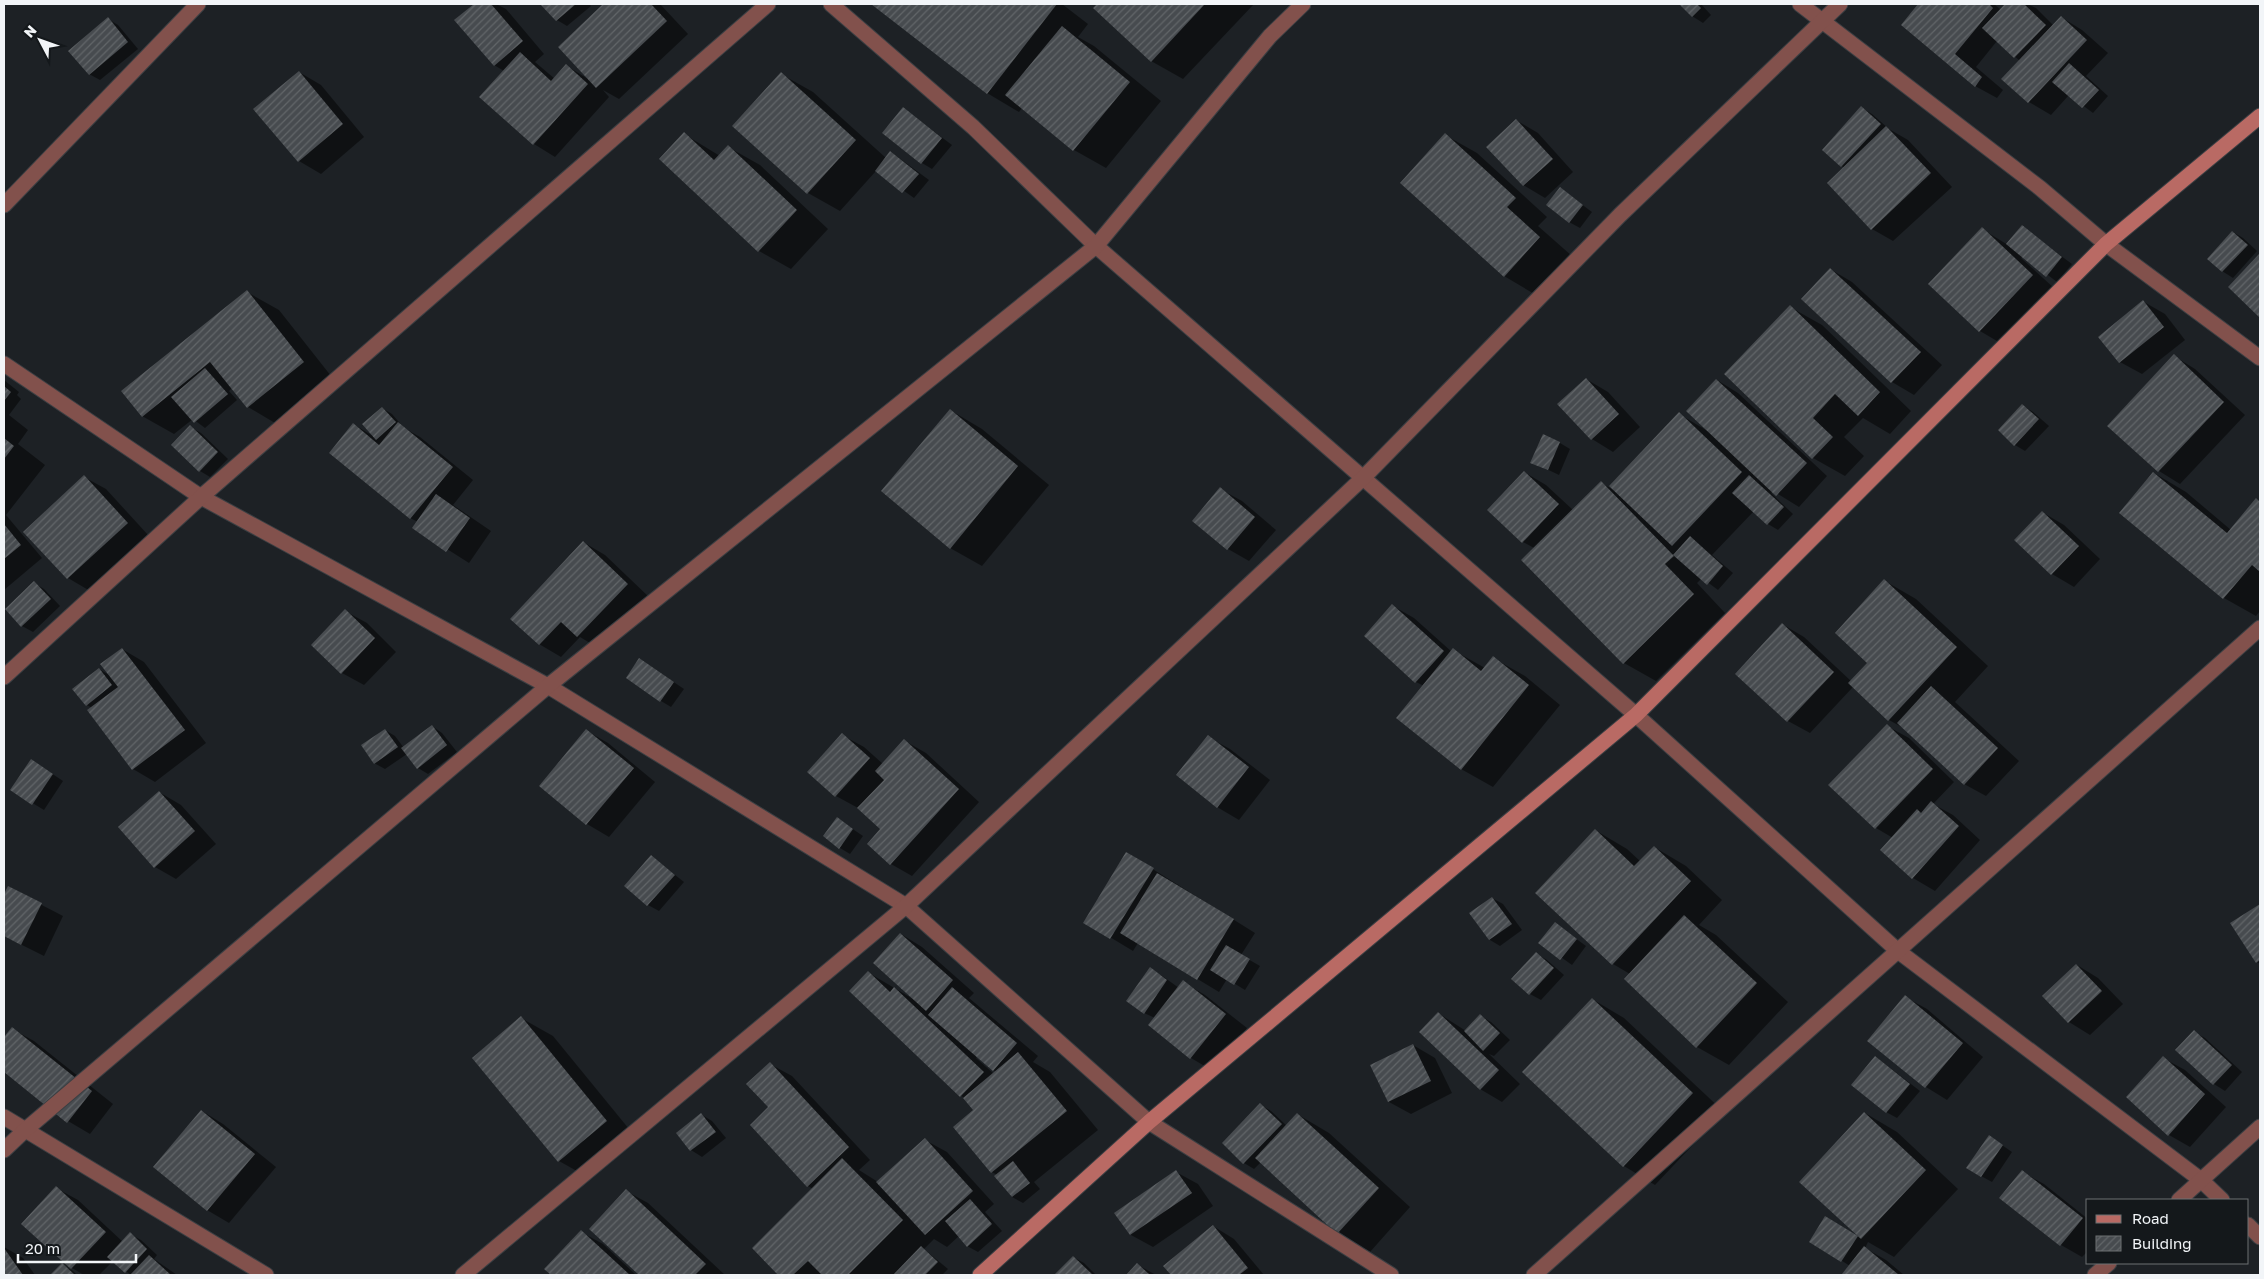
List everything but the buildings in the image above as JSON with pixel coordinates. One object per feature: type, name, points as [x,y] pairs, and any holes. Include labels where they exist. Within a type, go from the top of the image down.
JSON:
[{"type":"street","points":[[4,205],[198,4]]},
{"type":"street","points":[[4,677],[201,497],[768,4]]},
{"type":"street","points":[[831,4],[973,127],[1096,246],[1636,715],[1898,951],[2201,1180],[2221,1199]]},
{"type":"street","points":[[4,1150],[548,686],[1096,246],[1270,36],[1303,4]]},
{"type":"street","points":[[1800,4],[2002,158],[2106,244],[2260,358]]},
{"type":"street","points":[[463,1275],[906,906],[1364,477],[1620,215],[1840,4]]},
{"type":"street","points":[[980,1275],[1149,1122],[1636,715],[2106,244],[2260,116]]},
{"type":"street","points":[[4,364],[201,497],[548,686],[906,906],[1149,1122],[1391,1275]]},
{"type":"street","points":[[1534,1275],[2260,628]]},
{"type":"street","points":[[4,1117],[24,1131],[266,1275]]},
{"type":"street","points":[[2180,1199],[2260,1127]]},
{"type":"street","points":[[2249,1226],[2260,1237]]},
{"type":"street","points":[[2095,1275],[2108,1264]]}]
